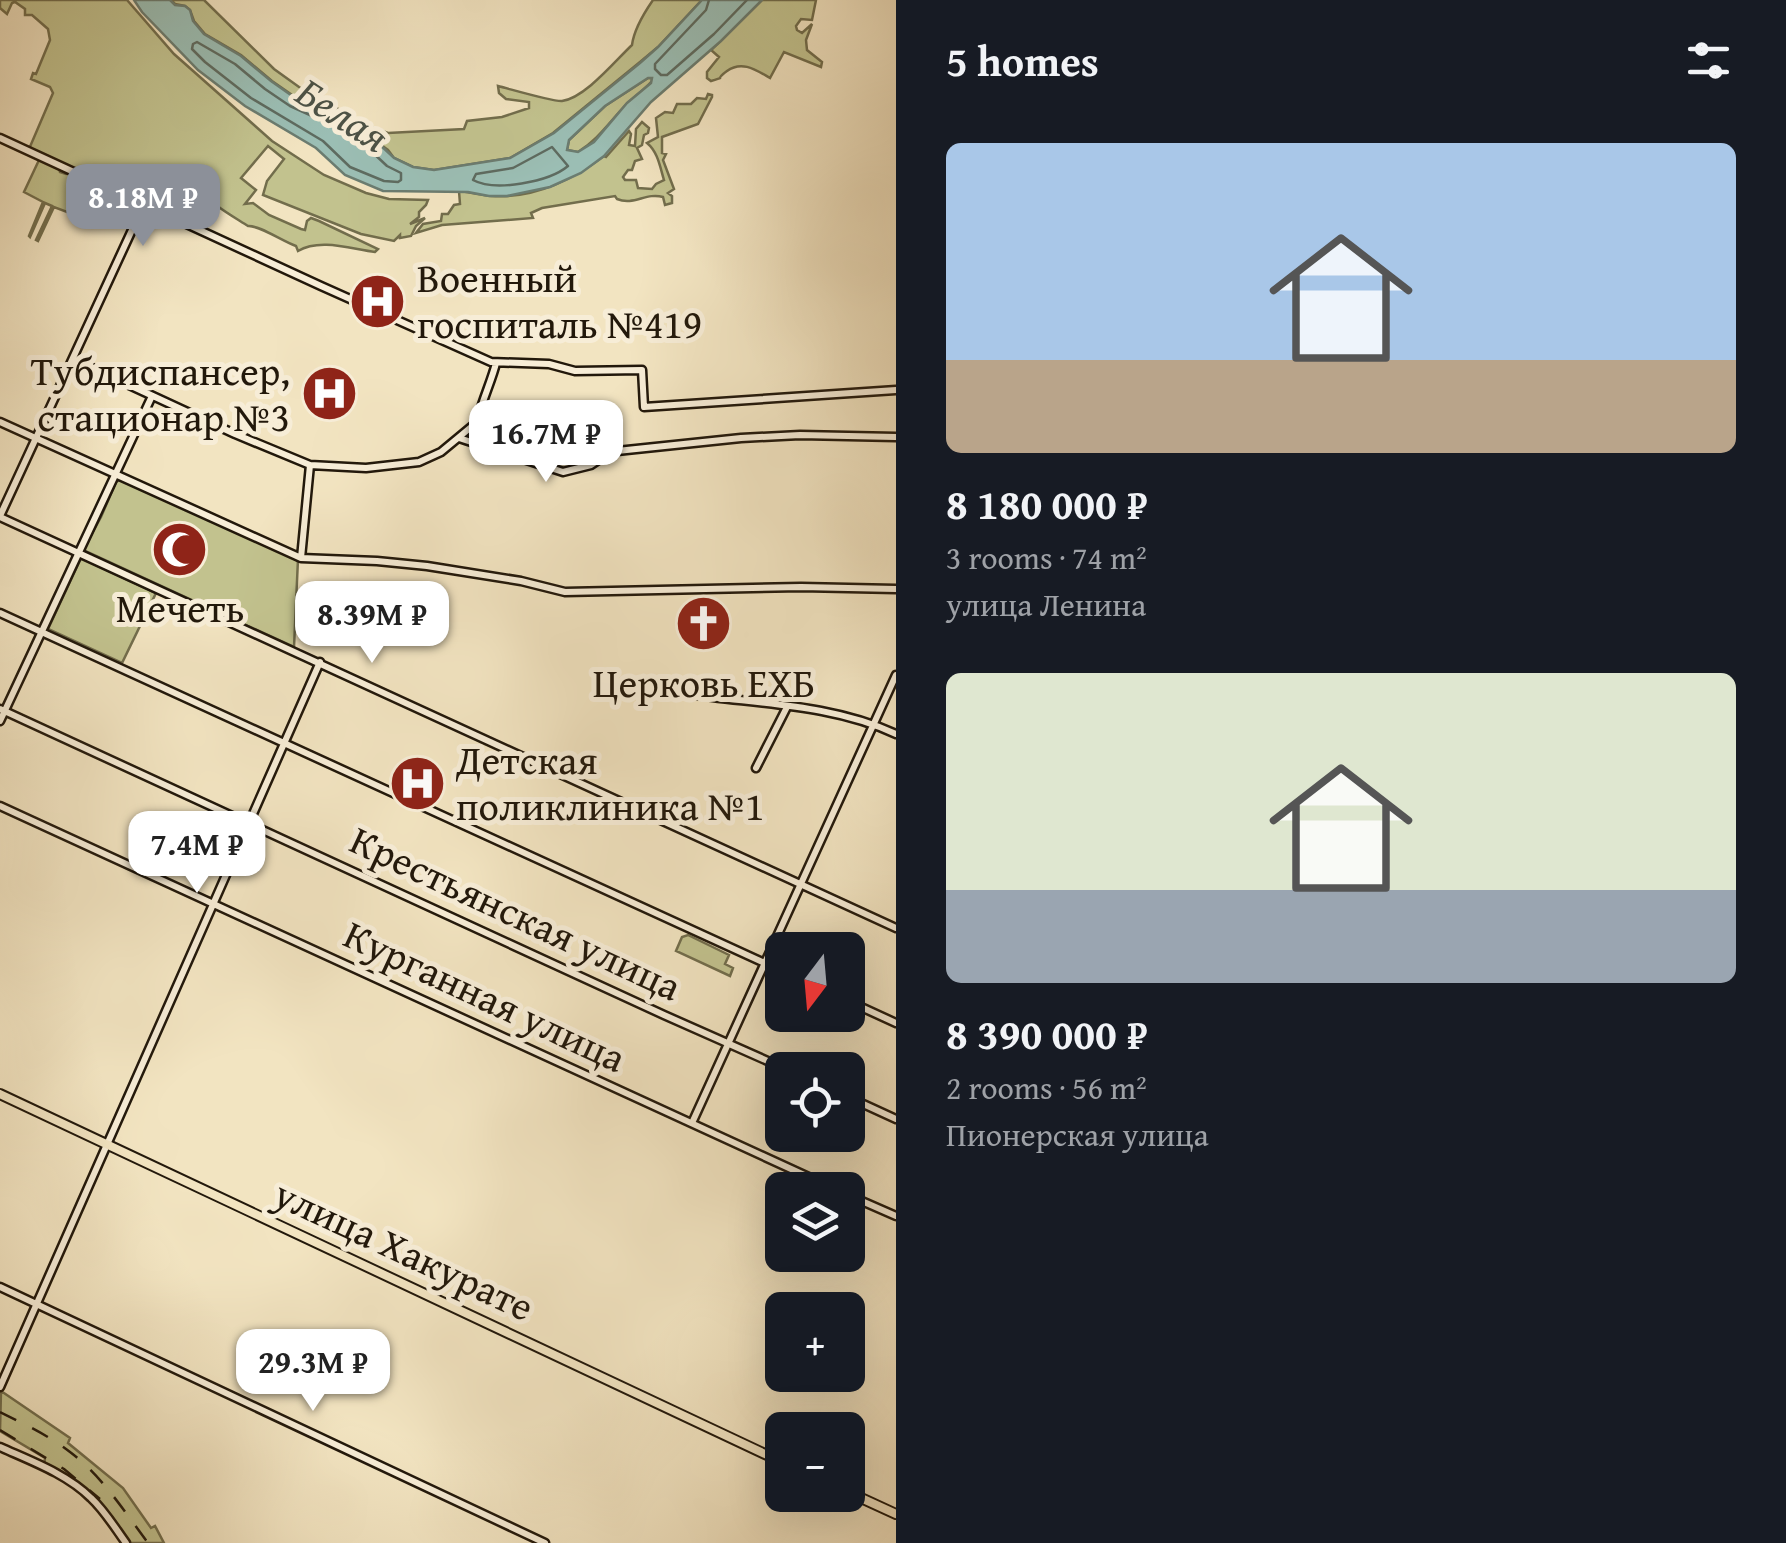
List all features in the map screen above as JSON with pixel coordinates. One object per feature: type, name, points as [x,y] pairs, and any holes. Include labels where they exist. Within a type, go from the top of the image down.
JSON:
[{"type":"main road","name":"улица Хакурате","points":[[0,1094],[765,1454]]},
{"type":"main road","points":[[865,1500],[896,1514]]},
{"type":"street","points":[[0,138],[496,363],[521,361],[575,371],[642,370],[644,407],[896,390]]},
{"type":"street","points":[[144,204],[0,516],[896,928]]},
{"type":"street","points":[[73,359],[310,465],[366,468],[429,459],[476,423]]},
{"type":"street","points":[[476,444],[476,423],[496,363]]},
{"type":"street","points":[[0,721],[152,395]]},
{"type":"street","points":[[0,422],[302,558],[408,564],[522,581],[565,592],[896,588]]},
{"type":"street","points":[[459,438],[563,472],[591,466],[609,453],[741,438],[896,437]]},
{"type":"street","points":[[302,558],[310,465]]},
{"type":"street","points":[[0,613],[765,963],[692,1123]]},
{"type":"street","points":[[0,1387],[320,662]]},
{"type":"street","points":[[779,932],[896,675]]},
{"type":"street","points":[[689,694],[800,707],[874,724],[896,734]]},
{"type":"street","points":[[756,768],[786,707]]},
{"type":"street","name":"Крестьянская улица","points":[[2,710],[765,1060]]},
{"type":"street","name":"Курганная улица","points":[[0,806],[797,1172]]},
{"type":"street","points":[[865,1009],[896,1023]]},
{"type":"street","points":[[865,1105],[896,1120]]},
{"type":"street","points":[[865,1202],[896,1216]]},
{"type":"street","points":[[0,1287],[546,1543]]},
{"type":"street","points":[[0,1447],[58,1474],[90,1496],[126,1543]]},
{"type":"green space","points":[[0,0],[127,0],[174,54],[272,141],[324,175],[366,193],[389,199],[428,200],[410,224],[425,218],[411,236],[400,235],[394,241],[361,234],[263,195],[267,181],[284,159],[268,146],[241,178],[256,190],[245,204],[253,203],[269,215],[305,230],[311,218],[378,249],[375,252],[316,245],[298,251],[296,246],[248,226],[216,205],[209,205],[198,225],[29,149],[53,93],[50,87],[31,79],[50,40],[48,29],[32,15],[25,15],[25,9],[15,2],[7,14],[0,8]]},
{"type":"green space","points":[[171,0],[204,0],[274,69],[299,87],[388,133],[464,129],[467,121],[502,117],[529,108],[529,102],[506,99],[498,86],[557,101],[571,98],[590,86],[632,45],[637,27],[653,0],[702,0],[658,47],[553,133],[510,158],[434,170],[413,167],[394,158],[361,127],[295,97],[241,55],[205,34],[190,10]]},
{"type":"green space","points":[[762,0],[816,0],[812,20],[801,19],[796,26],[802,33],[812,24],[807,50],[822,62],[821,67],[784,52],[770,78],[738,66],[711,81],[707,72],[719,57],[711,50]]},
{"type":"green space","points":[[648,78],[652,81],[592,141],[578,152],[567,150],[569,140],[605,106]]},
{"type":"green space","points":[[708,94],[712,97],[698,124],[662,137],[662,153],[666,154],[663,160],[674,189],[668,193],[672,203],[665,205],[663,197],[657,196],[629,201],[615,196],[542,208],[531,213],[533,218],[442,225],[416,233],[423,224],[441,221],[442,214],[460,204],[459,191],[507,196],[551,186],[606,157],[629,131],[629,145],[635,146],[636,129],[642,122],[649,128],[637,148],[642,159],[635,161],[623,177],[636,180],[638,188],[652,189],[664,180],[656,155],[647,143],[658,137],[656,118],[665,112],[673,113],[677,104],[691,104],[697,98],[706,99]]},
{"type":"green space","points":[[39,160],[91,182],[75,215],[54,207],[38,241],[52,206],[45,203],[30,237],[43,202],[24,192]]},
{"type":"green space","points":[[120,480],[298,559],[294,647],[83,550]]},
{"type":"green space","points":[[81,558],[156,593],[122,663],[48,629]]},
{"type":"green space","points":[[688,935],[729,955],[725,964],[733,968],[730,976],[676,951],[682,937]]},
{"type":"green space","points":[[1,1391],[70,1438],[68,1443],[123,1488],[164,1543],[127,1543],[103,1508],[44,1466],[45,1458],[0,1431]]},
{"type":"water","name":"Белая","points":[[134,0],[170,0],[185,6],[204,34],[241,56],[295,98],[361,127],[394,158],[413,167],[434,170],[510,158],[554,133],[658,47],[702,0],[762,0],[651,102],[604,156],[581,173],[550,187],[507,196],[383,191],[345,175],[316,148],[245,106],[198,70]],"holes":[[[652,78],[594,142],[578,152],[567,150],[569,140],[605,106]]]},
{"type":"railway","points":[[0,1412],[53,1440],[82,1461],[148,1543]]},
{"type":"railway","points":[[0,1430],[64,1469],[100,1499]]},
{"type":"place","name":"Военный госпиталь №419","points":[[378,301]]},
{"type":"place","name":"Тубдиспансер, стационар №3","points":[[329,394]]},
{"type":"place","name":"Мечеть","points":[[180,549]]},
{"type":"place","name":"Церковь ЕХБ","points":[[704,624]]},
{"type":"place","name":"Детская поликлиника №1","points":[[417,783]]}]
